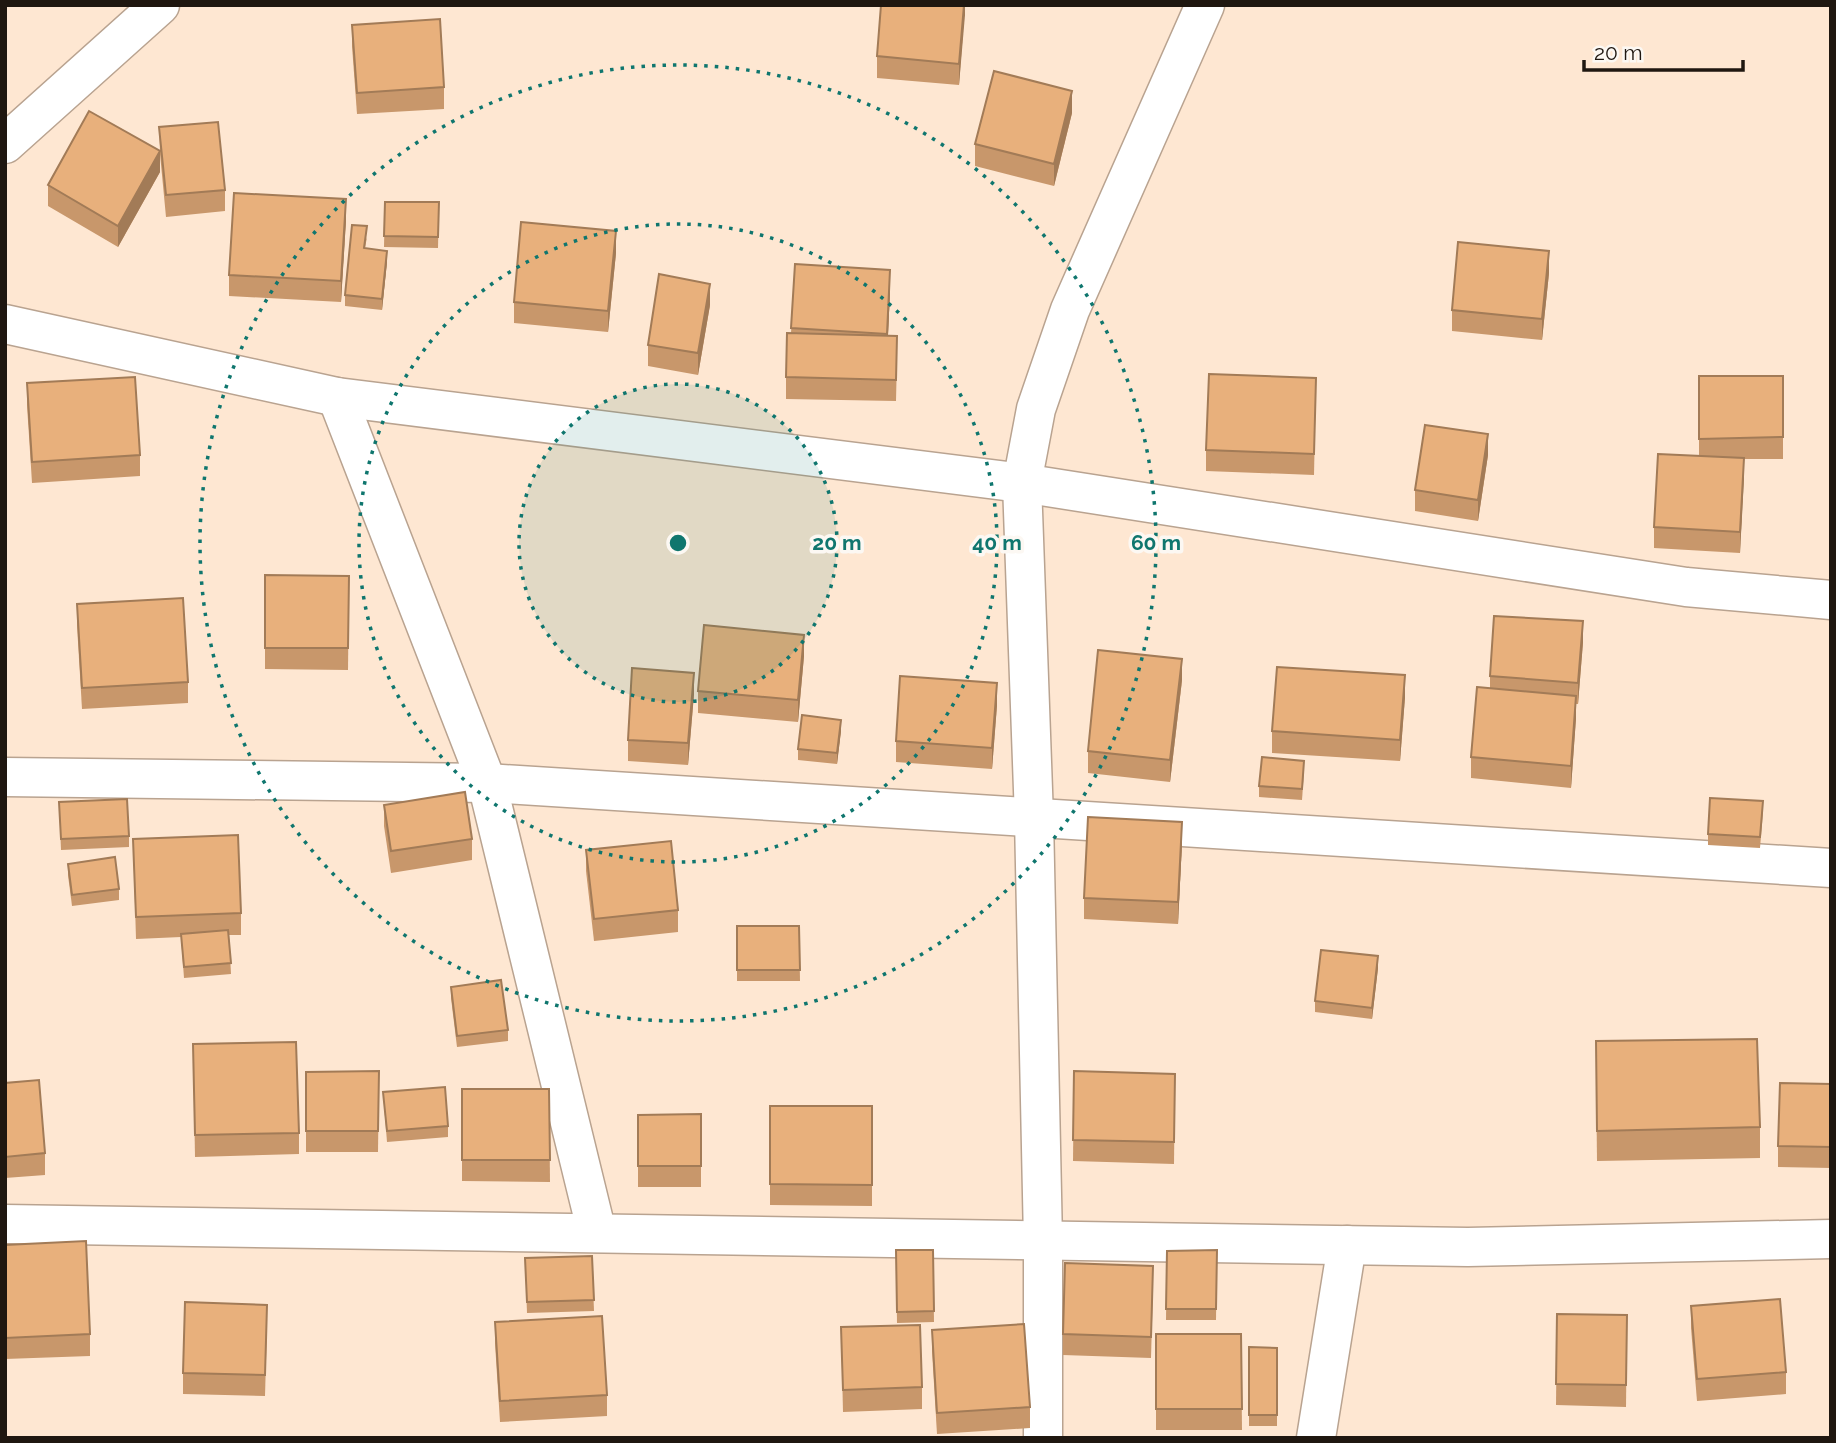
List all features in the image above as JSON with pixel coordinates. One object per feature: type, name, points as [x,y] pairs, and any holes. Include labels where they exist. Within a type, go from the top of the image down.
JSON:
[{"type":"street","points":[[5,144],[160,5]]},
{"type":"street","points":[[1043,1438],[1043,1241],[1034,818],[1022,483],[1036,409],[1070,310],[1205,5]]},
{"type":"street","points":[[5,324],[337,397],[1022,483],[1686,587],[1831,600]]},
{"type":"street","points":[[337,397],[487,783],[597,1233]]},
{"type":"street","points":[[5,777],[487,783],[1831,868]]},
{"type":"street","points":[[5,1224],[1468,1247],[1831,1239]]},
{"type":"street","points":[[1317,1438],[1347,1245]]},
{"type":"building","points":[[881,5],[964,5],[959,64],[877,56]]},
{"type":"building","points":[[440,19],[444,87],[357,93],[352,25]]},
{"type":"building","points":[[994,71],[1072,91],[1054,164],[975,144]]},
{"type":"building","points":[[89,111],[160,151],[118,226],[48,185]]},
{"type":"building","points":[[218,122],[225,190],[166,195],[159,127]]},
{"type":"building","points":[[234,193],[346,199],[341,281],[229,275]]},
{"type":"building","points":[[385,202],[439,202],[438,237],[384,236]]},
{"type":"building","points":[[521,222],[616,231],[608,311],[514,302]]},
{"type":"building","points":[[352,225],[367,226],[364,248],[387,251],[382,299],[345,295]]},
{"type":"building","points":[[1458,242],[1549,251],[1542,319],[1452,310]]},
{"type":"building","points":[[795,264],[890,270],[887,334],[791,328]]},
{"type":"building","points":[[659,274],[710,284],[698,353],[648,345]]},
{"type":"building","points":[[787,333],[897,336],[896,380],[786,377]]},
{"type":"building","points":[[1209,374],[1316,378],[1314,454],[1206,450]]},
{"type":"building","points":[[1699,376],[1783,376],[1783,437],[1699,439]]},
{"type":"building","points":[[135,377],[140,455],[32,462],[27,383]]},
{"type":"building","points":[[1425,425],[1488,434],[1478,500],[1415,490]]},
{"type":"building","points":[[1658,454],[1744,458],[1740,532],[1654,527]]},
{"type":"building","points":[[265,575],[349,576],[348,648],[265,648]]},
{"type":"building","points":[[183,598],[188,682],[82,688],[77,604]]},
{"type":"building","points":[[1494,616],[1583,621],[1578,683],[1490,676]]},
{"type":"building","points":[[704,625],[804,635],[798,700],[698,691]]},
{"type":"building","points":[[1098,650],[1182,659],[1170,760],[1088,751]]},
{"type":"building","points":[[1277,667],[1405,675],[1400,740],[1272,731]]},
{"type":"building","points":[[632,668],[694,673],[688,743],[628,740]]},
{"type":"building","points":[[900,676],[997,683],[992,748],[896,741]]},
{"type":"building","points":[[1477,687],[1576,696],[1571,766],[1471,757]]},
{"type":"building","points":[[802,715],[841,720],[837,753],[798,749]]},
{"type":"building","points":[[1262,757],[1304,761],[1302,789],[1259,786]]},
{"type":"building","points":[[465,792],[472,839],[391,851],[384,805]]},
{"type":"building","points":[[1710,798],[1763,801],[1760,837],[1708,834]]},
{"type":"building","points":[[127,799],[129,836],[61,839],[59,802]]},
{"type":"building","points":[[1088,817],[1182,822],[1178,902],[1084,898]]},
{"type":"building","points":[[238,835],[241,913],[136,917],[133,839]]},
{"type":"building","points":[[671,841],[678,910],[594,919],[586,850]]},
{"type":"building","points":[[115,857],[119,889],[72,895],[68,864]]},
{"type":"building","points":[[737,926],[799,926],[800,970],[737,970]]},
{"type":"building","points":[[228,930],[231,963],[184,967],[181,934]]},
{"type":"building","points":[[1321,950],[1378,956],[1372,1008],[1315,1001]]},
{"type":"building","points":[[501,980],[508,1030],[457,1036],[451,987]]},
{"type":"building","points":[[1757,1039],[1760,1127],[1597,1131],[1596,1041]]},
{"type":"building","points":[[296,1042],[299,1133],[195,1135],[193,1044]]},
{"type":"building","points":[[379,1071],[378,1131],[306,1131],[306,1072]]},
{"type":"building","points":[[1074,1071],[1175,1074],[1174,1142],[1073,1140]]},
{"type":"building","points":[[39,1080],[45,1153],[5,1157],[5,1083]]},
{"type":"building","points":[[1780,1083],[1831,1084],[1831,1147],[1778,1146]]},
{"type":"building","points":[[445,1087],[448,1126],[387,1131],[383,1092]]},
{"type":"building","points":[[462,1089],[549,1089],[550,1160],[462,1160]]},
{"type":"building","points":[[770,1106],[872,1106],[872,1185],[770,1184]]},
{"type":"building","points":[[701,1114],[701,1166],[638,1166],[638,1115]]},
{"type":"building","points":[[86,1241],[90,1334],[5,1338],[5,1245]]},
{"type":"building","points":[[896,1250],[933,1250],[934,1311],[897,1312]]},
{"type":"building","points":[[1217,1250],[1216,1309],[1166,1309],[1167,1251]]},
{"type":"building","points":[[592,1256],[594,1300],[527,1302],[525,1258]]},
{"type":"building","points":[[1065,1263],[1153,1266],[1151,1337],[1063,1334]]},
{"type":"building","points":[[1780,1299],[1786,1372],[1697,1379],[1691,1306]]},
{"type":"building","points":[[185,1302],[267,1305],[265,1375],[183,1373]]},
{"type":"building","points":[[1557,1314],[1627,1315],[1626,1385],[1556,1384]]},
{"type":"building","points":[[602,1316],[607,1395],[500,1401],[495,1322]]},
{"type":"building","points":[[1024,1324],[1030,1407],[937,1413],[932,1330]]},
{"type":"building","points":[[920,1325],[922,1387],[843,1390],[841,1327]]},
{"type":"building","points":[[1156,1334],[1241,1334],[1242,1409],[1156,1409]]},
{"type":"building","points":[[1249,1347],[1277,1348],[1277,1415],[1249,1415]]}]
